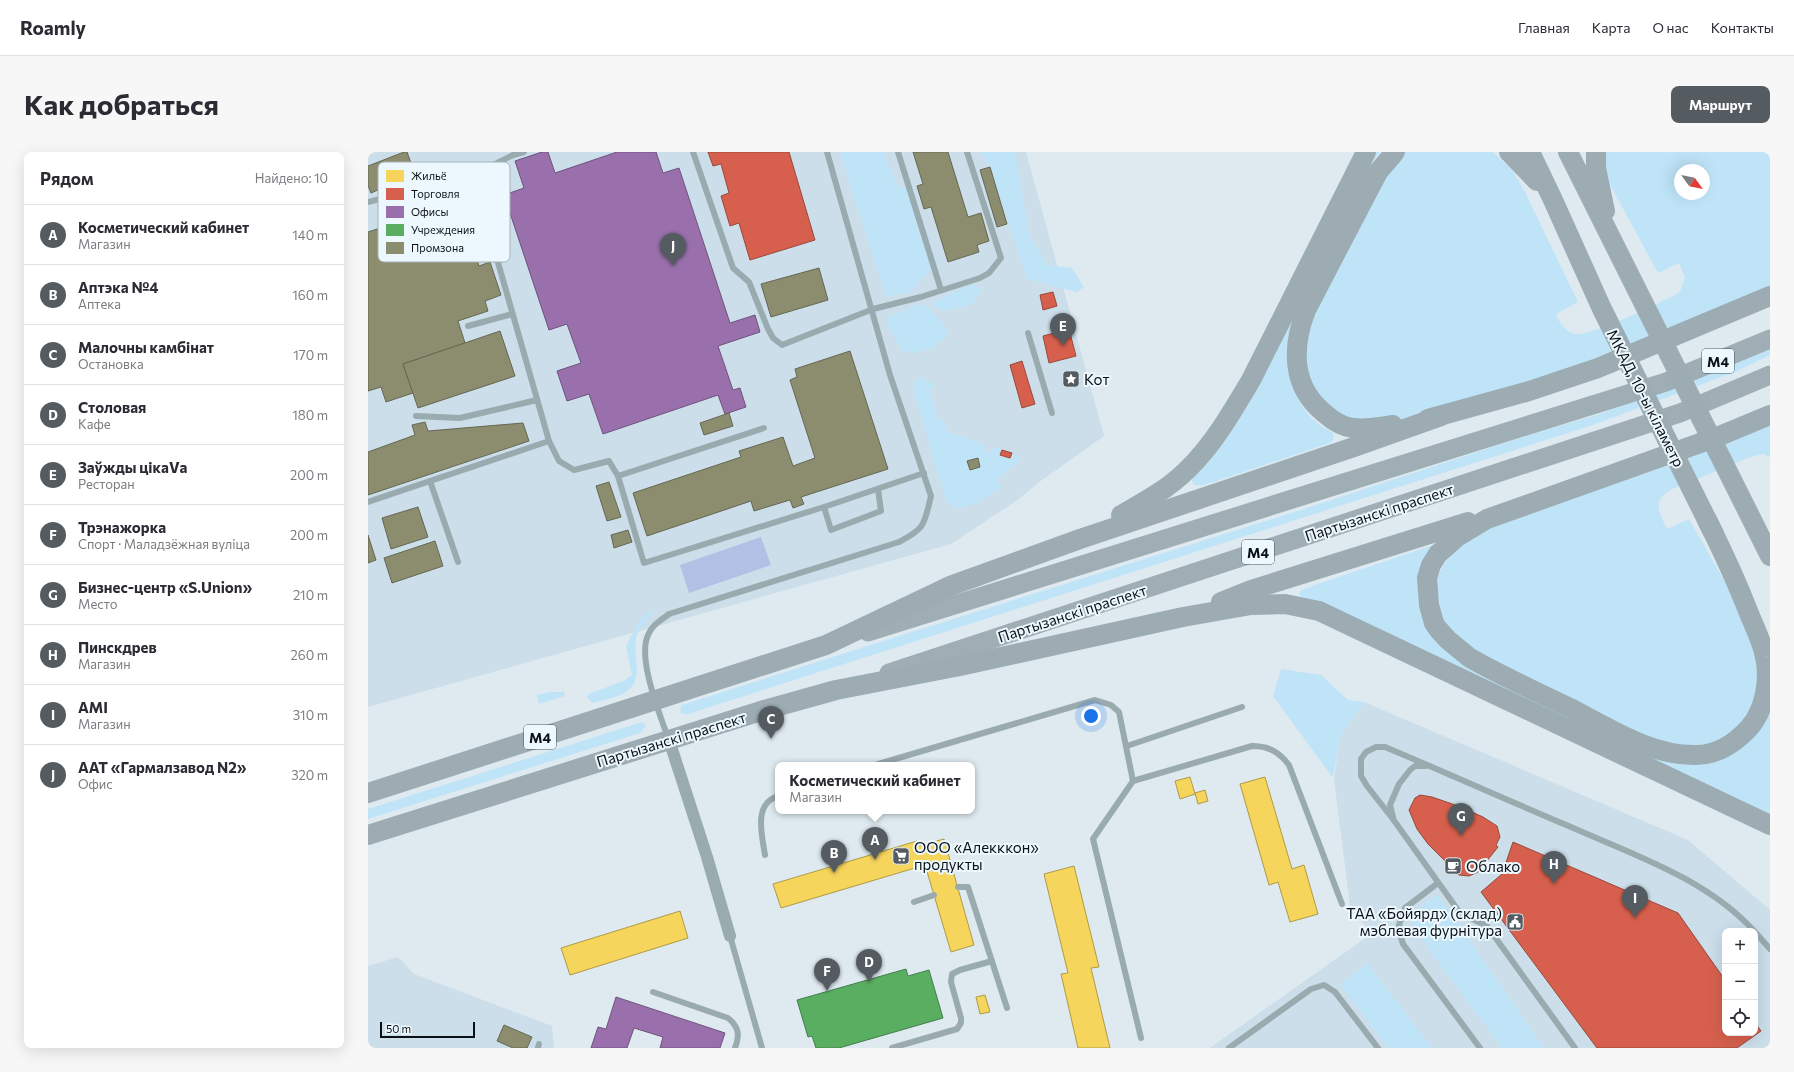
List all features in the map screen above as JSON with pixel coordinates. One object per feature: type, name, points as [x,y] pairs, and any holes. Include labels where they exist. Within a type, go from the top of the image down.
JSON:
[{"type":"highway","points":[[1080,538],[1144,503],[1167,487],[1187,471],[1215,437],[1251,380],[1366,152]]},
{"type":"highway","points":[[1395,152],[1378,172],[1306,310],[1298,337],[1298,370],[1310,401],[1327,416],[1340,424],[1353,428],[1366,428],[1403,424],[1441,416]]},
{"type":"highway","points":[[1509,152],[1520,161],[1553,200]]},
{"type":"highway","name":"МКАД, 10-ы кіламетр","points":[[1530,152],[1602,309],[1706,517],[1770,640]]},
{"type":"highway","points":[[1568,152],[1638,295],[1770,556]]},
{"type":"highway","points":[[1596,152],[1596,168],[1615,248]]},
{"type":"highway","points":[[826,645],[950,586],[1080,538],[1354,447],[1441,416],[1526,392],[1598,368],[1770,296]]},
{"type":"highway","points":[[1183,617],[1251,590],[1557,493],[1717,437],[1770,415]]},
{"type":"highway","points":[[1557,493],[1474,525],[1453,540],[1438,554],[1431,565],[1427,578],[1429,605],[1434,623],[1448,640],[1457,648],[1487,667],[1646,746],[1664,752],[1682,755],[1712,753],[1729,746],[1741,737],[1758,714],[1766,687],[1765,657],[1760,639],[1738,584],[1706,517]]},
{"type":"highway","points":[[836,690],[960,666],[1183,617],[1251,605],[1296,605],[1319,611],[1770,825]]},
{"type":"highway","name":"М4","points":[[368,793],[826,645]]},
{"type":"highway","name":"Партызанскі праспект","points":[[368,835],[669,740],[836,690]]},
{"type":"main road","name":"М4","points":[[826,645],[1666,382],[1770,339]]},
{"type":"main road","name":"Партызанскі праспект","points":[[836,690],[1680,413],[1770,375]]},
{"type":"street","points":[[669,740],[707,857],[730,936]]},
{"type":"lane","points":[[499,162],[513,155],[524,152]]},
{"type":"lane","points":[[693,152],[733,268],[750,282],[768,330],[773,338],[782,345],[873,310],[921,297],[980,278],[989,273],[1001,258],[966,152]]},
{"type":"lane","points":[[669,740],[655,700],[645,661],[647,635],[655,624],[670,614],[899,542],[913,535],[924,524],[928,514],[931,496],[890,375],[873,310],[827,152]]},
{"type":"lane","points":[[898,152],[941,290]]},
{"type":"lane","points":[[368,202],[378,199]]},
{"type":"lane","points":[[497,262],[549,442],[559,461],[574,470],[609,461],[618,476],[644,563],[824,507],[924,473]]},
{"type":"lane","points":[[468,326],[512,314]]},
{"type":"lane","points":[[1028,333],[1052,413]]},
{"type":"lane","points":[[416,416],[460,418],[537,400]]},
{"type":"lane","points":[[618,476],[764,428]]},
{"type":"lane","points":[[368,502],[549,442]]},
{"type":"lane","points":[[430,481],[458,562]]},
{"type":"lane","points":[[824,507],[831,530],[881,511],[878,489]]},
{"type":"lane","points":[[885,762],[1095,700],[1111,705],[1119,712],[1133,781]]},
{"type":"lane","points":[[1127,746],[1242,708]]},
{"type":"lane","points":[[1140,1038],[1093,839],[1133,781],[1252,746],[1269,748],[1281,755],[1289,765],[1342,904]]},
{"type":"lane","points":[[1575,1048],[1487,926],[1460,913],[1393,819],[1367,786],[1361,776],[1361,759],[1366,752],[1371,749],[1385,747],[1671,873],[1697,886],[1724,904],[1751,928]]},
{"type":"lane","points":[[1393,819],[1390,805],[1404,777],[1415,766],[1429,766]]},
{"type":"lane","points":[[764,855],[761,816],[767,803],[775,798]]},
{"type":"lane","points":[[1438,883],[1405,908],[1398,928],[1403,944],[1480,1048]]},
{"type":"lane","points":[[958,887],[968,887],[1008,1008]]},
{"type":"lane","points":[[914,902],[934,895]]},
{"type":"lane","points":[[730,936],[762,1048]]},
{"type":"lane","points":[[1758,936],[1770,950]]},
{"type":"lane","points":[[892,1048],[957,1029],[961,1024],[961,1018],[951,982],[952,974],[960,970],[992,961]]},
{"type":"lane","points":[[1229,1048],[1311,989],[1324,985],[1335,992],[1378,1048]]},
{"type":"lane","points":[[653,992],[728,1018],[734,1023],[738,1031],[735,1048]]},
{"type":"shaded area","points":[[368,152],[1026,152],[1104,436],[1038,483],[1019,499],[951,544],[368,707]]},
{"type":"shaded area","points":[[840,152],[883,152],[898,187],[913,187],[912,208],[926,231],[938,264],[923,277],[911,292],[886,297]]},
{"type":"shaded area","points":[[980,152],[1015,152],[1029,235],[1047,265],[1072,268],[1084,287],[1077,292],[1027,279],[990,167]]},
{"type":"shaded area","points":[[1373,152],[1380,152],[1367,170],[1289,335],[1289,370],[1296,393],[1307,413],[1319,424],[1333,432],[1334,439],[1330,443],[1217,481],[1204,485],[1195,485],[1192,481],[1192,477]]},
{"type":"shaded area","points":[[1404,152],[1493,152],[1512,170],[1523,188],[1578,302],[1556,314],[1557,317],[1563,327],[1572,333],[1583,334],[1623,319],[1673,296],[1680,292],[1685,277],[1679,263],[1658,273],[1602,170],[1602,152],[1770,152],[1770,287],[1602,359],[1401,421],[1360,424],[1332,413],[1306,376],[1304,366],[1311,319],[1381,180]]},
{"type":"shaded area","points":[[973,284],[982,289],[972,304],[946,311],[933,306],[933,302]]},
{"type":"shaded area","points":[[915,304],[927,306],[946,327],[948,336],[936,345],[937,347],[914,353],[914,355],[902,351],[886,322],[888,317],[910,308]]},
{"type":"shaded area","points":[[1770,345],[1770,355],[1737,371],[1593,425],[688,714],[681,713],[680,710],[682,705],[1304,509],[1519,438],[1599,414],[1716,369]]},
{"type":"shaded area","points":[[920,378],[924,378],[932,383],[934,388],[929,390],[939,420],[943,419],[948,433],[960,435],[986,445],[984,451],[990,454],[993,447],[1001,449],[998,456],[1011,460],[1014,453],[1020,458],[1018,462],[996,480],[1002,486],[975,504],[960,507],[946,501],[913,388],[915,381]]},
{"type":"shaded area","points":[[1770,425],[1770,457],[1763,454],[1753,456],[1670,490],[1664,494],[1659,503],[1660,513],[1667,529],[1689,519],[1733,596],[1758,661],[1757,688],[1753,703],[1738,727],[1714,742],[1698,746],[1680,746],[1640,735],[1478,656],[1442,624],[1436,591],[1437,578],[1443,566],[1452,554],[1472,537],[1506,521],[1655,470]]},
{"type":"shaded area","points":[[761,537],[771,565],[689,593],[680,565]]},
{"type":"shaded area","points":[[1436,544],[1438,550],[1430,634],[1699,763],[1770,695],[1770,815],[1300,596],[1300,591],[1312,586]]},
{"type":"shaded area","points":[[651,611],[653,614],[645,622],[637,635],[635,646],[637,673],[632,686],[627,691],[619,695],[592,703],[587,697],[589,694],[625,680],[632,675],[626,646],[640,619]]},
{"type":"shaded area","points":[[1281,669],[1321,675],[1348,700],[1364,702],[1340,736],[1333,778],[1273,696]]},
{"type":"shaded area","points":[[549,692],[564,692],[565,696],[539,704],[537,695]]},
{"type":"shaded area","points":[[1364,702],[1688,840],[1770,910],[1770,1048],[1210,1048],[1371,934],[1350,905],[1334,780],[1340,736]]},
{"type":"shaded area","points":[[642,722],[646,726],[640,733],[368,819],[368,809]]},
{"type":"shaded area","points":[[1438,895],[1544,1048],[1502,1048],[1420,937],[1411,921],[1423,904]]},
{"type":"shaded area","points":[[398,957],[414,974],[552,1026],[554,1048],[368,1048],[368,966]]},
{"type":"shaded area","points":[[1367,963],[1432,1048],[1388,1048],[1340,984]]},
{"type":"building: Жильё","points":[[1190,777],[1195,794],[1180,799],[1175,781]]},
{"type":"building: Жильё","points":[[1265,777],[1292,869],[1304,865],[1318,914],[1290,922],[1278,882],[1269,885],[1240,784]]},
{"type":"building: Жильё","points":[[1205,790],[1208,801],[1198,804],[1195,793]]},
{"type":"building: Жильё","points":[[944,839],[974,945],[951,952],[925,865],[781,908],[773,884],[917,841],[919,846]]},
{"type":"building: Жильё","points":[[1074,866],[1099,967],[1091,968],[1110,1048],[1078,1048],[1061,974],[1068,973],[1044,874]]},
{"type":"building: Жильё","points":[[680,911],[688,938],[570,975],[561,948]]},
{"type":"building: Жильё","points":[[985,995],[990,1012],[980,1014],[976,997]]},
{"type":"building: Торговля","points":[[708,152],[789,152],[815,240],[750,260],[739,223],[730,226],[721,196],[729,193],[721,164],[713,166]]},
{"type":"building: Торговля","points":[[1053,292],[1057,306],[1043,310],[1040,295]]},
{"type":"building: Торговля","points":[[1069,329],[1076,356],[1049,363],[1043,336]]},
{"type":"building: Торговля","points":[[1022,361],[1035,404],[1022,408],[1010,365]]},
{"type":"building: Торговля","points":[[1002,450],[1012,453],[1010,458],[1000,455]]},
{"type":"building: Торговля","points":[[1420,795],[1432,797],[1461,807],[1483,817],[1497,826],[1500,837],[1496,845],[1498,847],[1478,872],[1469,876],[1459,875],[1428,844],[1417,829],[1409,810],[1415,798]]},
{"type":"building: Торговля","points":[[1513,842],[1678,913],[1722,976],[1722,1036],[1754,1036],[1737,1048],[1597,1048],[1481,892],[1502,874]]},
{"type":"building: Офисы","points":[[542,152],[548,152],[555,173],[617,152],[656,152],[663,173],[679,168],[730,323],[755,315],[760,332],[718,346],[733,390],[740,388],[746,407],[725,414],[718,395],[603,434],[589,394],[567,401],[557,371],[581,363],[567,324],[549,330],[510,213],[510,193],[524,188],[515,161]]},
{"type":"building: Офисы","points":[[616,997],[725,1033],[720,1048],[660,1048],[663,1037],[634,1028],[627,1048],[591,1048],[598,1027],[606,1029]]},
{"type":"building: Учреждения","points":[[906,969],[908,976],[929,970],[943,1018],[839,1048],[816,1048],[812,1036],[808,1037],[797,1000]]},
{"type":"building: Промзона","points":[[407,152],[411,162],[378,162]]},
{"type":"building: Промзона","points":[[913,152],[948,152],[968,217],[981,213],[989,241],[977,245],[979,252],[948,262],[931,207],[924,209],[917,186],[923,184]]},
{"type":"building: Промзона","points":[[378,162],[378,190],[371,193],[368,186],[368,166]]},
{"type":"building: Промзона","points":[[990,167],[1007,224],[997,227],[980,170]]},
{"type":"building: Промзона","points":[[378,229],[378,262],[478,262],[479,266],[490,262],[501,295],[485,301],[488,311],[458,321],[465,343],[403,364],[413,393],[386,402],[381,387],[368,391],[368,232]]},
{"type":"building: Промзона","points":[[819,268],[828,300],[771,317],[761,284]]},
{"type":"building: Промзона","points":[[500,331],[515,376],[418,408],[403,364]]},
{"type":"building: Промзона","points":[[850,351],[888,469],[801,497],[804,504],[793,508],[790,500],[754,511],[751,501],[647,536],[633,493],[741,457],[739,451],[783,437],[793,466],[815,458],[790,380],[797,377],[795,369]]},
{"type":"building: Промзона","points":[[729,413],[733,426],[704,435],[700,423]]},
{"type":"building: Промзона","points":[[425,422],[428,431],[523,423],[529,441],[368,495],[368,452],[415,435],[412,425]]},
{"type":"building: Промзона","points":[[978,458],[980,467],[970,470],[967,461]]},
{"type":"building: Промзона","points":[[609,482],[621,517],[607,521],[596,486]]},
{"type":"building: Промзона","points":[[418,507],[428,537],[391,549],[382,518]]},
{"type":"building: Промзона","points":[[628,530],[632,542],[614,548],[611,535]]},
{"type":"building: Промзона","points":[[368,535],[376,560],[368,563]]},
{"type":"building: Промзона","points":[[435,541],[443,566],[392,583],[384,558]]},
{"type":"building: Промзона","points":[[504,1025],[532,1037],[527,1048],[513,1048],[497,1041]]},
{"type":"place","name":"ААТ «Гармалзавод N2»","points":[[673,266]]},
{"type":"place","name":"Заўжды цікаVа","points":[[1063,346]]},
{"type":"place","name":"Кот","points":[[1071,379]]},
{"type":"place","name":"Малочны камбінат","points":[[771,739]]},
{"type":"place","name":"Бизнес-центр «S.Union»","points":[[1461,836]]},
{"type":"place","name":"ООО «Алекккон» продукты","points":[[901,856]]},
{"type":"place","name":"Косметический кабинет","points":[[875,860]]},
{"type":"place","name":"Облако","points":[[1453,866]]},
{"type":"place","name":"Аптэка №4","points":[[834,873]]},
{"type":"place","name":"Пинскдрев","points":[[1554,884]]},
{"type":"place","name":"AMI","points":[[1635,918]]},
{"type":"place","name":"ТАА «Бойярд» (склад) мэблевая фурнітура","points":[[1515,922]]},
{"type":"place","name":"Столовая","points":[[869,982]]},
{"type":"place","name":"Трэнажорка","points":[[827,991]]}]
